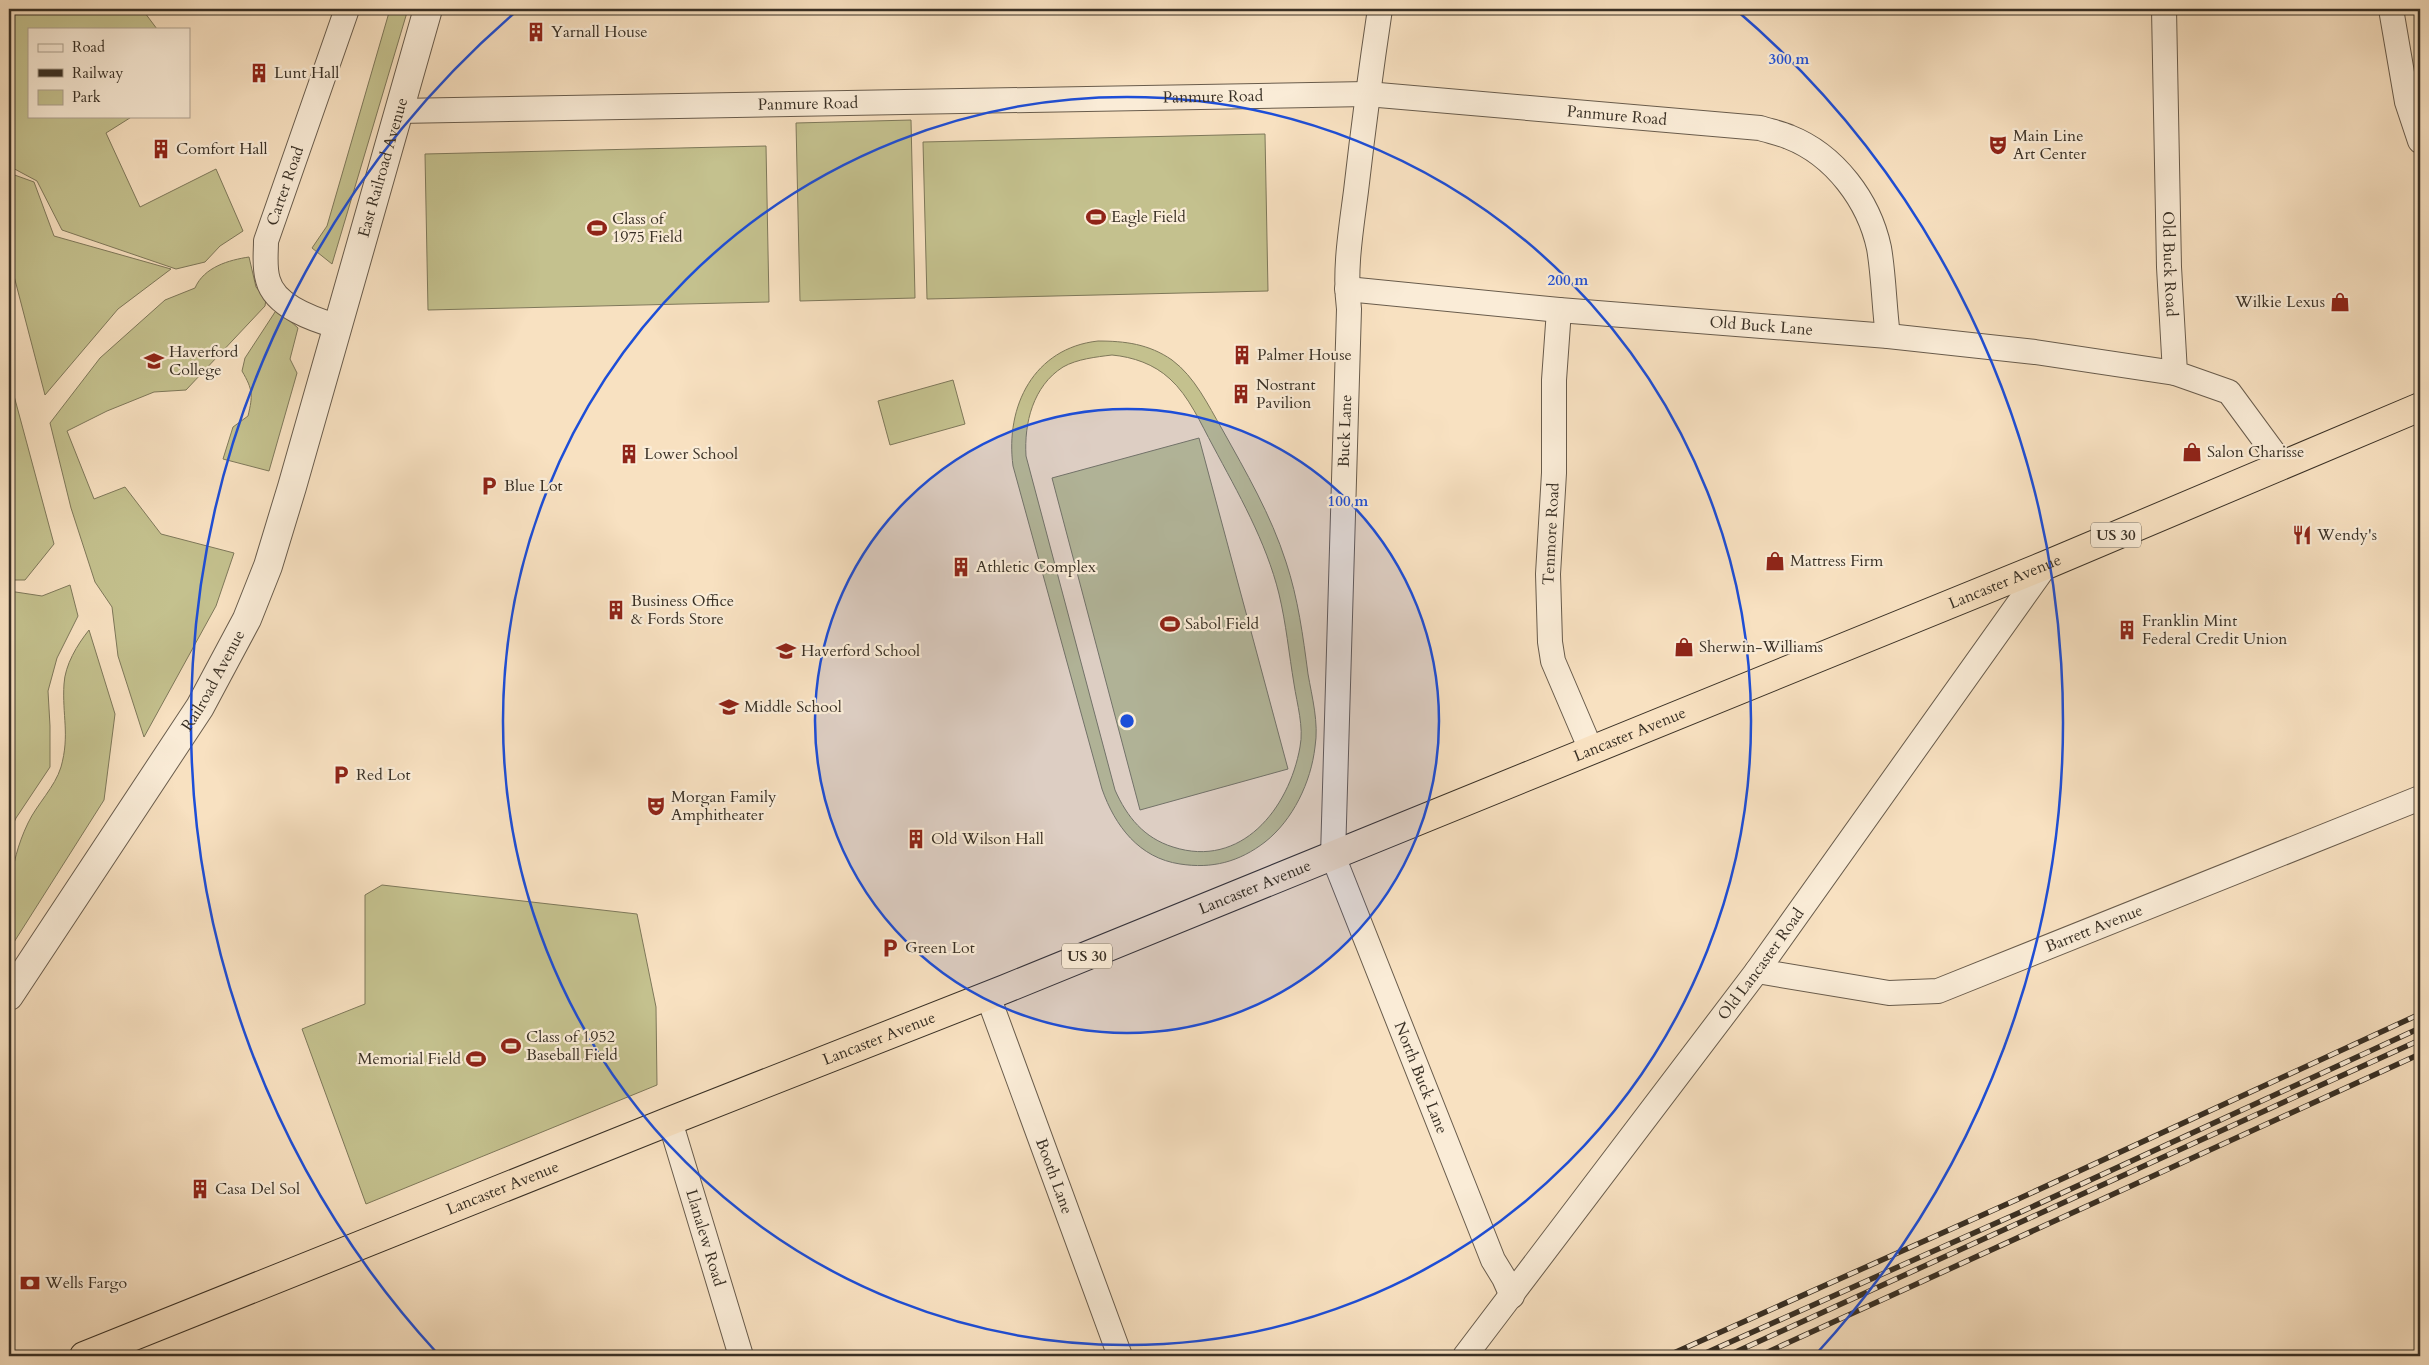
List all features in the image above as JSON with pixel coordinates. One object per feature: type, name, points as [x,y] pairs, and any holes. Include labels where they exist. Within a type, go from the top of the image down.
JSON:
[{"type":"highway","name":"Lancaster Avenue","points":[[84,1356],[670,1120],[988,996],[1333,856],[2046,565],[2420,407]]},
{"type":"street","name":"Carter Road","points":[[339,327],[308,316],[279,298],[271,288],[267,278],[266,241],[347,9]]},
{"type":"street","name":"East Railroad Avenue","points":[[339,327],[428,9]]},
{"type":"street","name":"Buck Lane","points":[[1333,856],[1349,309],[1347,289],[1348,261],[1367,94],[1380,9]]},
{"type":"street","name":"Old Buck Road","points":[[2164,9],[2169,266],[2175,373]]},
{"type":"street","points":[[2391,9],[2407,102],[2420,141]]},
{"type":"street","name":"Panmure Road","points":[[398,111],[1367,94],[1750,126],[1790,137],[1822,157],[1847,180],[1866,208],[1879,248],[1888,336]]},
{"type":"street","name":"Old Buck Lane","points":[[1347,289],[1559,310],[1888,336],[2036,352],[2175,373]]},
{"type":"street","name":"Tenmore Road","points":[[1559,310],[1554,380],[1554,473],[1548,574],[1550,642],[1553,661],[1591,750]]},
{"type":"street","name":"Railroad Avenue","points":[[9,996],[200,707],[234,646],[268,566],[339,327]]},
{"type":"street","points":[[2175,373],[2229,392],[2282,464]]},
{"type":"street","name":"Old Lancaster Road","points":[[1465,1356],[1757,970],[2046,565]]},
{"type":"street","name":"Barrett Avenue","points":[[1757,970],[1888,993],[1938,991],[2420,798]]},
{"type":"street","name":"North Buck Lane","points":[[1333,856],[1493,1260],[1512,1296]]},
{"type":"street","name":"Booth Lane","points":[[988,996],[1120,1356]]},
{"type":"street","name":"Llanalew Road","points":[[670,1120],[741,1356]]},
{"type":"green space","points":[[9,9],[142,9],[156,28],[28,28],[28,118],[130,118],[106,133],[140,207],[216,169],[243,231],[220,246],[205,262],[176,269],[62,230],[37,181],[9,166]]},
{"type":"green space","points":[[390,9],[408,9],[332,264],[312,248],[327,226]]},
{"type":"green space","points":[[911,120],[915,298],[800,301],[796,123]]},
{"type":"green space","name":"Eagle Field","points":[[1265,134],[1268,291],[927,299],[923,142]]},
{"type":"green space","name":"Class of 1975 Field","points":[[766,146],[769,302],[428,310],[425,154]]},
{"type":"green space","points":[[9,173],[34,182],[54,236],[171,269],[118,309],[45,395],[9,257]]},
{"type":"green space","points":[[249,257],[256,287],[266,299],[265,306],[186,390],[154,392],[107,411],[67,431],[94,499],[125,487],[161,534],[234,553],[216,606],[144,737],[118,656],[112,607],[95,582],[71,508],[50,423],[100,358],[165,300],[195,288],[204,275],[218,266],[233,260]]},
{"type":"green space","points":[[277,309],[298,328],[290,359],[297,373],[269,471],[223,459],[233,427],[248,416],[250,409],[251,393],[242,371],[245,358]]},
{"type":"green space","points":[[1098,341],[1136,344],[1155,350],[1172,360],[1188,375],[1206,401],[1257,494],[1273,527],[1294,589],[1314,710],[1316,738],[1313,760],[1305,787],[1284,823],[1255,849],[1245,855],[1225,862],[1214,865],[1180,864],[1165,861],[1152,855],[1130,838],[1107,803],[1102,789],[1013,466],[1014,422],[1028,384],[1041,368],[1057,355],[1076,346]],"holes":[[[1112,355],[1143,362],[1157,369],[1177,386],[1189,402],[1259,536],[1279,594],[1286,627],[1301,732],[1300,747],[1294,770],[1285,792],[1273,812],[1258,829],[1240,841],[1220,849],[1198,852],[1173,847],[1153,838],[1131,818],[1115,790],[1026,456],[1029,418],[1032,406],[1044,384],[1068,364],[1080,360]]]},
{"type":"green space","points":[[9,377],[54,544],[25,580],[9,580]]},
{"type":"green space","points":[[953,380],[965,424],[890,445],[878,401]]},
{"type":"green space","name":"Sabol Field","points":[[1199,438],[1288,769],[1140,810],[1052,478]]},
{"type":"green space","points":[[70,585],[78,616],[57,658],[48,691],[50,767],[16,818],[9,833],[9,591],[42,596]]},
{"type":"green space","points":[[89,630],[115,714],[104,800],[9,950],[11,885],[16,855],[28,823],[55,782],[61,767],[65,745],[65,677],[72,656]]},
{"type":"green space","name":"Memorial Field","points":[[382,885],[637,914],[656,1007],[657,1085],[366,1204],[302,1029],[365,1004],[365,895]]},
{"type":"railway","points":[[1667,1356],[2016,1200],[2420,1014]]},
{"type":"railway","points":[[1699,1356],[2023,1211],[2420,1028]]},
{"type":"railway","points":[[1727,1356],[2420,1040]]},
{"type":"railway","points":[[1759,1356],[2420,1054]]},
{"type":"place","name":"Yarnall House","points":[[536,32]]},
{"type":"place","name":"Lunt Hall","points":[[259,73]]},
{"type":"place","name":"Main Line Art Center","points":[[1998,145]]},
{"type":"place","name":"Comfort Hall","points":[[161,149]]},
{"type":"place","name":"Eagle Field","points":[[1096,217]]},
{"type":"place","name":"Class of 1975 Field","points":[[597,228]]},
{"type":"place","name":"Wilkie Lexus","points":[[2340,302]]},
{"type":"place","name":"Palmer House","points":[[1242,355]]},
{"type":"place","name":"Haverford College","points":[[154,361]]},
{"type":"place","name":"Nostrant Pavilion","points":[[1241,394]]},
{"type":"place","name":"Salon Charisse","points":[[2192,452]]},
{"type":"place","name":"Lower School","points":[[629,454]]},
{"type":"place","name":"Blue Lot","points":[[489,486]]},
{"type":"place","name":"Wendy's","points":[[2302,535]]},
{"type":"place","name":"Mattress Firm","points":[[1775,561]]},
{"type":"place","name":"Athletic Complex","points":[[961,567]]},
{"type":"place","name":"Business Office & Fords Store","points":[[616,610]]},
{"type":"place","name":"Sabol Field","points":[[1170,624]]},
{"type":"place","name":"Franklin Mint Federal Credit Union","points":[[2127,630]]},
{"type":"place","name":"Sherwin-Williams","points":[[1684,647]]},
{"type":"place","name":"Haverford School","points":[[786,651]]},
{"type":"place","name":"Middle School","points":[[729,707]]},
{"type":"place","name":"Red Lot","points":[[341,775]]},
{"type":"place","name":"Morgan Family Amphitheater","points":[[656,806]]},
{"type":"place","name":"Old Wilson Hall","points":[[916,839]]},
{"type":"place","name":"Green Lot","points":[[890,948]]},
{"type":"place","name":"Class of 1952 Baseball Field","points":[[511,1046]]},
{"type":"place","name":"Memorial Field","points":[[476,1059]]},
{"type":"place","name":"Casa Del Sol","points":[[200,1189]]},
{"type":"place","name":"Wells Fargo","points":[[30,1283]]}]
